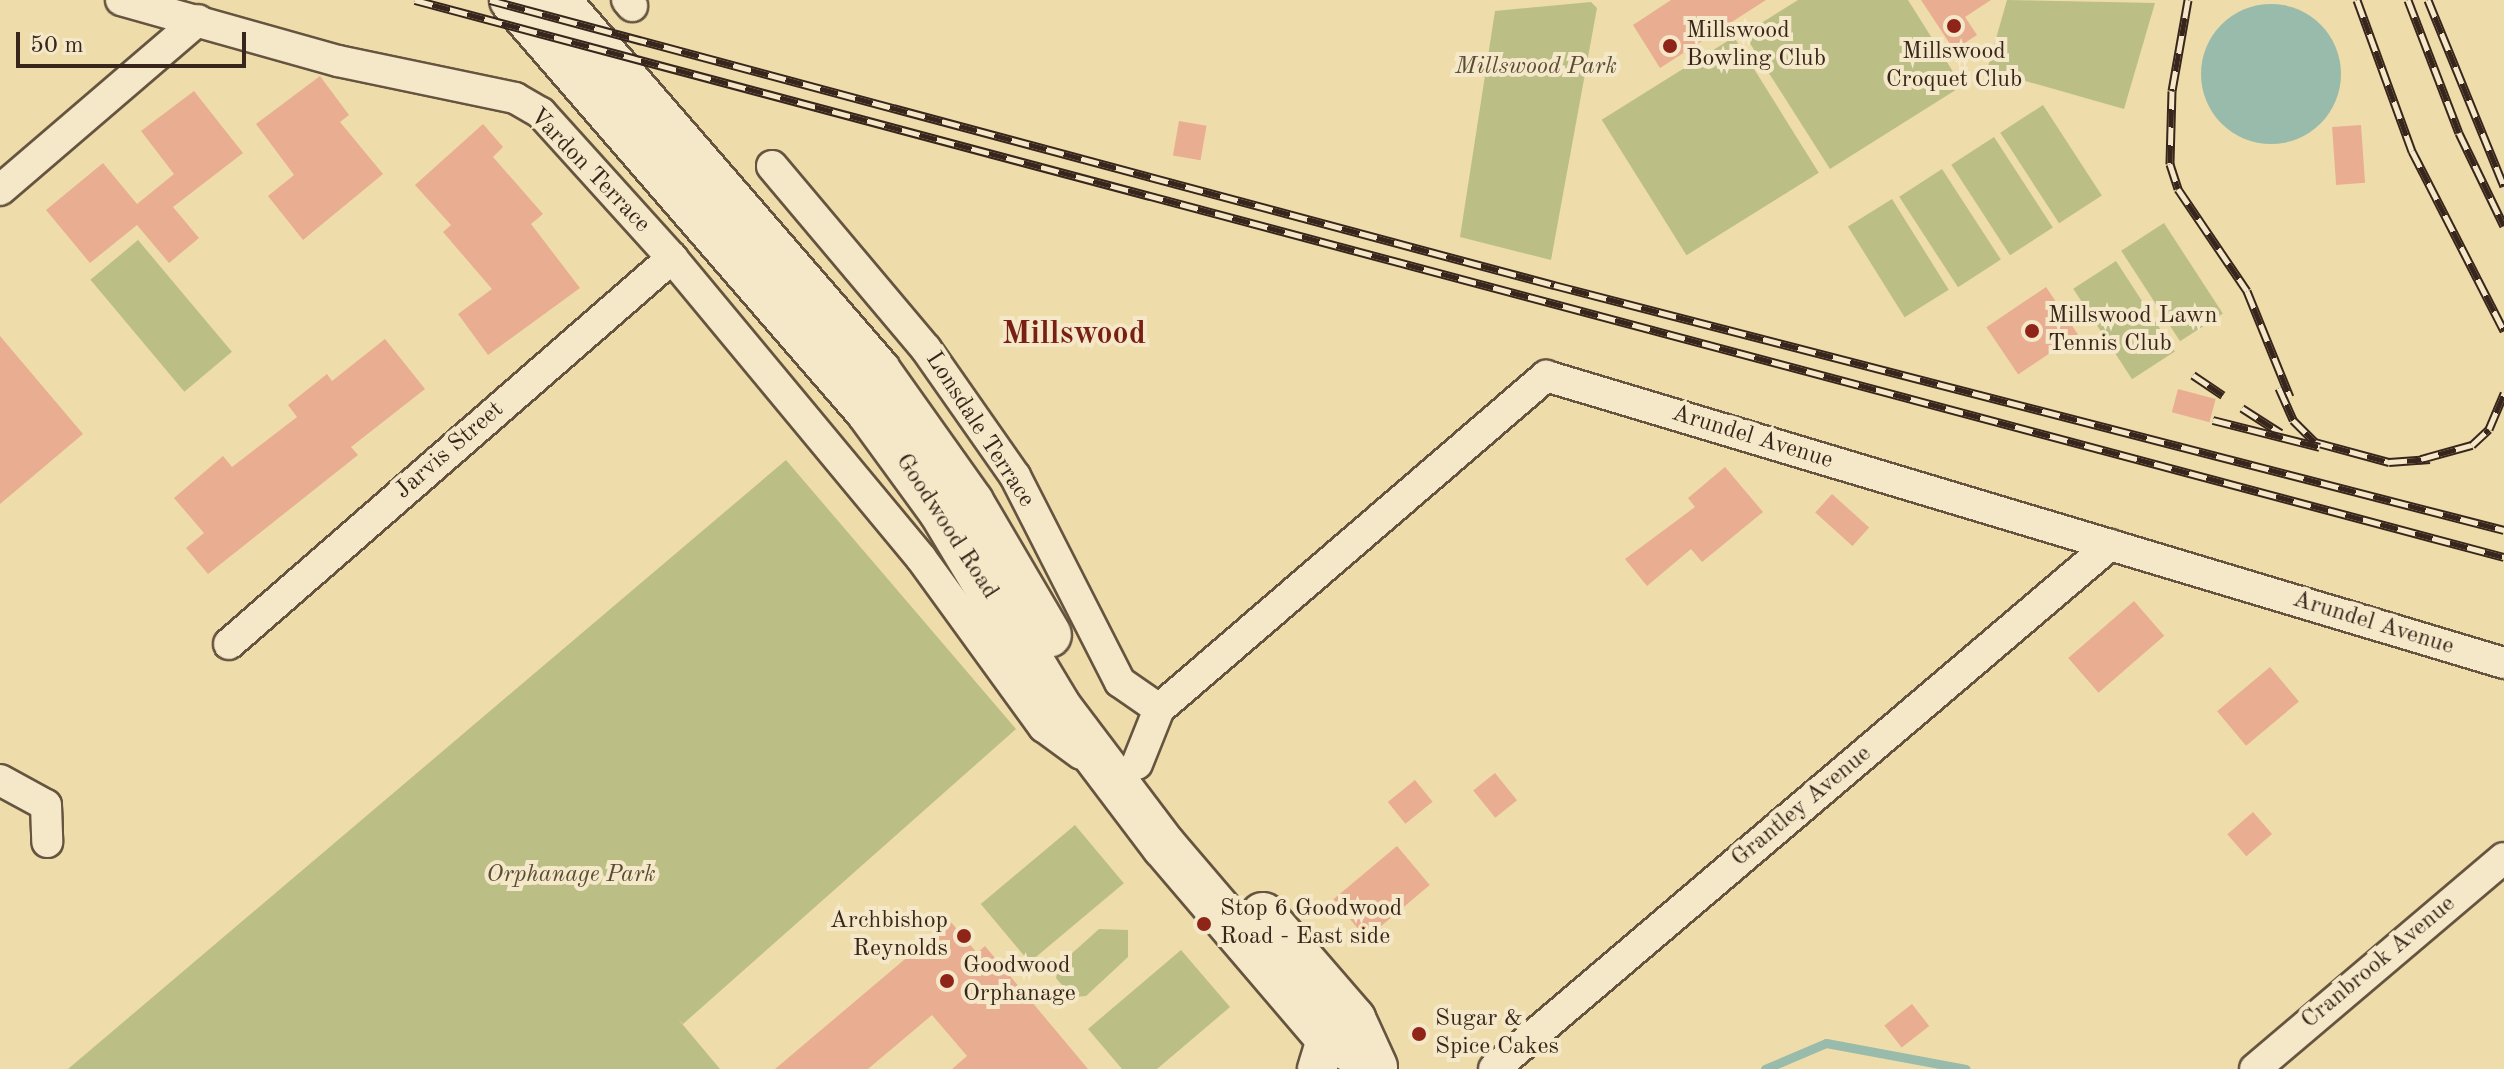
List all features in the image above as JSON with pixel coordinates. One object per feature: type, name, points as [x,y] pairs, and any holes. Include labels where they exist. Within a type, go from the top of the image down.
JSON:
[{"type":"main road","name":"Goodwood Road","points":[[512,0],[868,411],[941,511],[964,554],[1058,706],[1123,769],[1353,1019],[1349,1061]]},
{"type":"main road","name":"Goodwood Road","points":[[557,0],[878,371],[971,502],[1123,769]]},
{"type":"street","name":"Vardon Terrace","points":[[121,0],[338,61],[515,98],[541,113],[672,258],[921,558],[1044,727],[1123,769]]},
{"type":"street","points":[[0,190],[198,20]]},
{"type":"street","name":"Lonsdale Terrace","points":[[772,166],[935,361],[1015,476],[1120,682],[1159,709]]},
{"type":"street","name":"Jarvis Street","points":[[229,644],[672,258]]},
{"type":"street","name":"Arundel Avenue","points":[[1123,769],[1159,709],[1546,376],[2504,663]]},
{"type":"street","name":"Grantley Avenue","points":[[1494,1069],[2110,545]]},
{"type":"street","points":[[921,558],[945,567],[964,554]]},
{"type":"street","points":[[0,780],[46,805],[47,842]]},
{"type":"street","name":"Cranbrook Avenue","points":[[2255,1069],[2504,858]]},
{"type":"green space","points":[[1798,0],[1908,0],[1962,86],[1830,169],[1744,34]]},
{"type":"green space","points":[[2007,0],[2155,3],[2124,109],[1987,70]]},
{"type":"green space","name":"Millswood Park","points":[[1591,2],[1597,8],[1551,260],[1460,237],[1495,11]]},
{"type":"green space","points":[[1734,37],[1819,173],[1686,255],[1602,120]]},
{"type":"green space","points":[[2043,105],[2102,196],[2059,223],[2000,133]]},
{"type":"green space","points":[[1994,137],[2053,228],[2010,255],[1951,165]]},
{"type":"green space","points":[[1942,169],[2001,260],[1958,287],[1899,197]]},
{"type":"green space","points":[[1892,199],[1949,290],[1905,317],[1848,227]]},
{"type":"green space","points":[[2164,223],[2223,314],[2180,341],[2121,251]]},
{"type":"green space","points":[[138,240],[232,352],[184,392],[91,280]]},
{"type":"green space","points":[[2116,261],[2175,352],[2132,379],[2073,289]]},
{"type":"green space","name":"Orphanage Park","points":[[786,460],[1016,729],[683,1024],[678,1019],[720,1069],[68,1069]]},
{"type":"green space","points":[[1075,825],[1124,883],[1030,962],[981,904]]},
{"type":"green space","points":[[1099,929],[1128,930],[1128,957],[1086,996],[1072,997],[1056,978],[1059,965]]},
{"type":"green space","points":[[1181,950],[1230,1007],[1157,1069],[1122,1069],[1088,1029]]},
{"type":"shaded area","points":[[2271,4],[2298,9],[2321,24],[2336,47],[2341,74],[2336,101],[2321,124],[2298,139],[2271,144],[2244,139],[2221,124],[2206,101],[2201,74],[2206,47],[2221,24],[2244,9]]},
{"type":"building","name":"Millswood Bowling Club","points":[[1671,0],[1766,0],[1660,68],[1633,25]]},
{"type":"building","name":"Millswood Croquet Club","points":[[1921,0],[1991,0],[1965,17],[1977,35],[1954,50]]},
{"type":"building","points":[[320,76],[349,115],[340,122],[383,174],[303,240],[268,196],[294,175],[256,124]]},
{"type":"building","points":[[194,91],[243,153],[173,207],[199,238],[169,263],[137,225],[90,263],[46,210],[103,163],[137,204],[174,174],[141,131]]},
{"type":"building","points":[[1179,121],[1207,126],[1200,160],[1173,155]]},
{"type":"building","points":[[483,124],[503,147],[493,157],[543,214],[531,224],[580,288],[488,355],[458,314],[492,289],[443,232],[451,225],[415,185]]},
{"type":"building","points":[[2361,125],[2365,183],[2336,185],[2332,127]]},
{"type":"building","name":"Millswood Lawn Tennis Club","points":[[2046,287],[2078,334],[2018,375],[1986,327]]},
{"type":"building","points":[[0,336],[83,434],[0,504]]},
{"type":"building","points":[[385,339],[425,389],[351,447],[358,455],[208,574],[186,548],[204,533],[174,498],[223,456],[232,467],[297,417],[288,405],[327,374],[332,381]]},
{"type":"building","points":[[2178,389],[2216,399],[2209,422],[2172,412]]},
{"type":"building","points":[[1725,467],[1763,512],[1702,562],[1691,549],[1647,586],[1625,559],[1695,507],[1688,498]]},
{"type":"building","points":[[1832,494],[1869,527],[1852,546],[1815,513]]},
{"type":"building","points":[[2134,601],[2164,636],[2099,693],[2068,658]]},
{"type":"building","points":[[2270,667],[2299,701],[2246,746],[2217,711]]},
{"type":"building","points":[[1495,773],[1517,800],[1495,818],[1473,791]]},
{"type":"building","points":[[1415,780],[1433,802],[1405,824],[1388,802]]},
{"type":"building","points":[[2253,812],[2272,834],[2246,856],[2227,834]]},
{"type":"building","points":[[1397,846],[1430,885],[1366,938],[1333,899]]},
{"type":"building","name":"Goodwood Orphanage","points":[[950,921],[977,953],[985,946],[1088,1069],[952,1069],[967,1056],[932,1015],[868,1069],[775,1069]]},
{"type":"building","points":[[1912,1004],[1929,1026],[1902,1048],[1884,1026]]},
{"type":"waterway","points":[[1765,1069],[1826,1043],[1966,1069]]},
{"type":"railway","points":[[415,0],[2504,557]]},
{"type":"railway","points":[[490,0],[1554,285],[2504,530]]},
{"type":"railway","points":[[2188,0],[2172,91],[2170,164],[2178,189],[2247,291],[2290,397]]},
{"type":"railway","points":[[2357,0],[2412,151],[2504,331]]},
{"type":"railway","points":[[2408,0],[2459,133],[2504,226]]},
{"type":"railway","points":[[2428,0],[2504,186]]},
{"type":"railway","points":[[2193,375],[2223,395]]},
{"type":"railway","points":[[2279,388],[2293,420],[2315,442],[2389,462],[2430,459]]},
{"type":"railway","points":[[2421,459],[2472,445],[2489,429],[2504,393]]},
{"type":"railway","points":[[2242,408],[2281,433]]},
{"type":"railway","points":[[2213,420],[2320,447]]},
{"type":"place","name":"Millswood Croquet Club","points":[[1954,26]]},
{"type":"place","name":"Millswood Bowling Club","points":[[1670,46]]},
{"type":"place","name":"Millswood Lawn Tennis Club","points":[[2032,331]]},
{"type":"place","name":"Stop 6 Goodwood Road - East side","points":[[1204,924]]},
{"type":"place","name":"Archbishop Reynolds","points":[[964,936]]},
{"type":"place","name":"Goodwood Orphanage","points":[[947,981]]},
{"type":"place","name":"Sugar & Spice Cakes","points":[[1419,1034]]},
{"type":"district","name":"Millswood","points":[[1074,335]]}]
